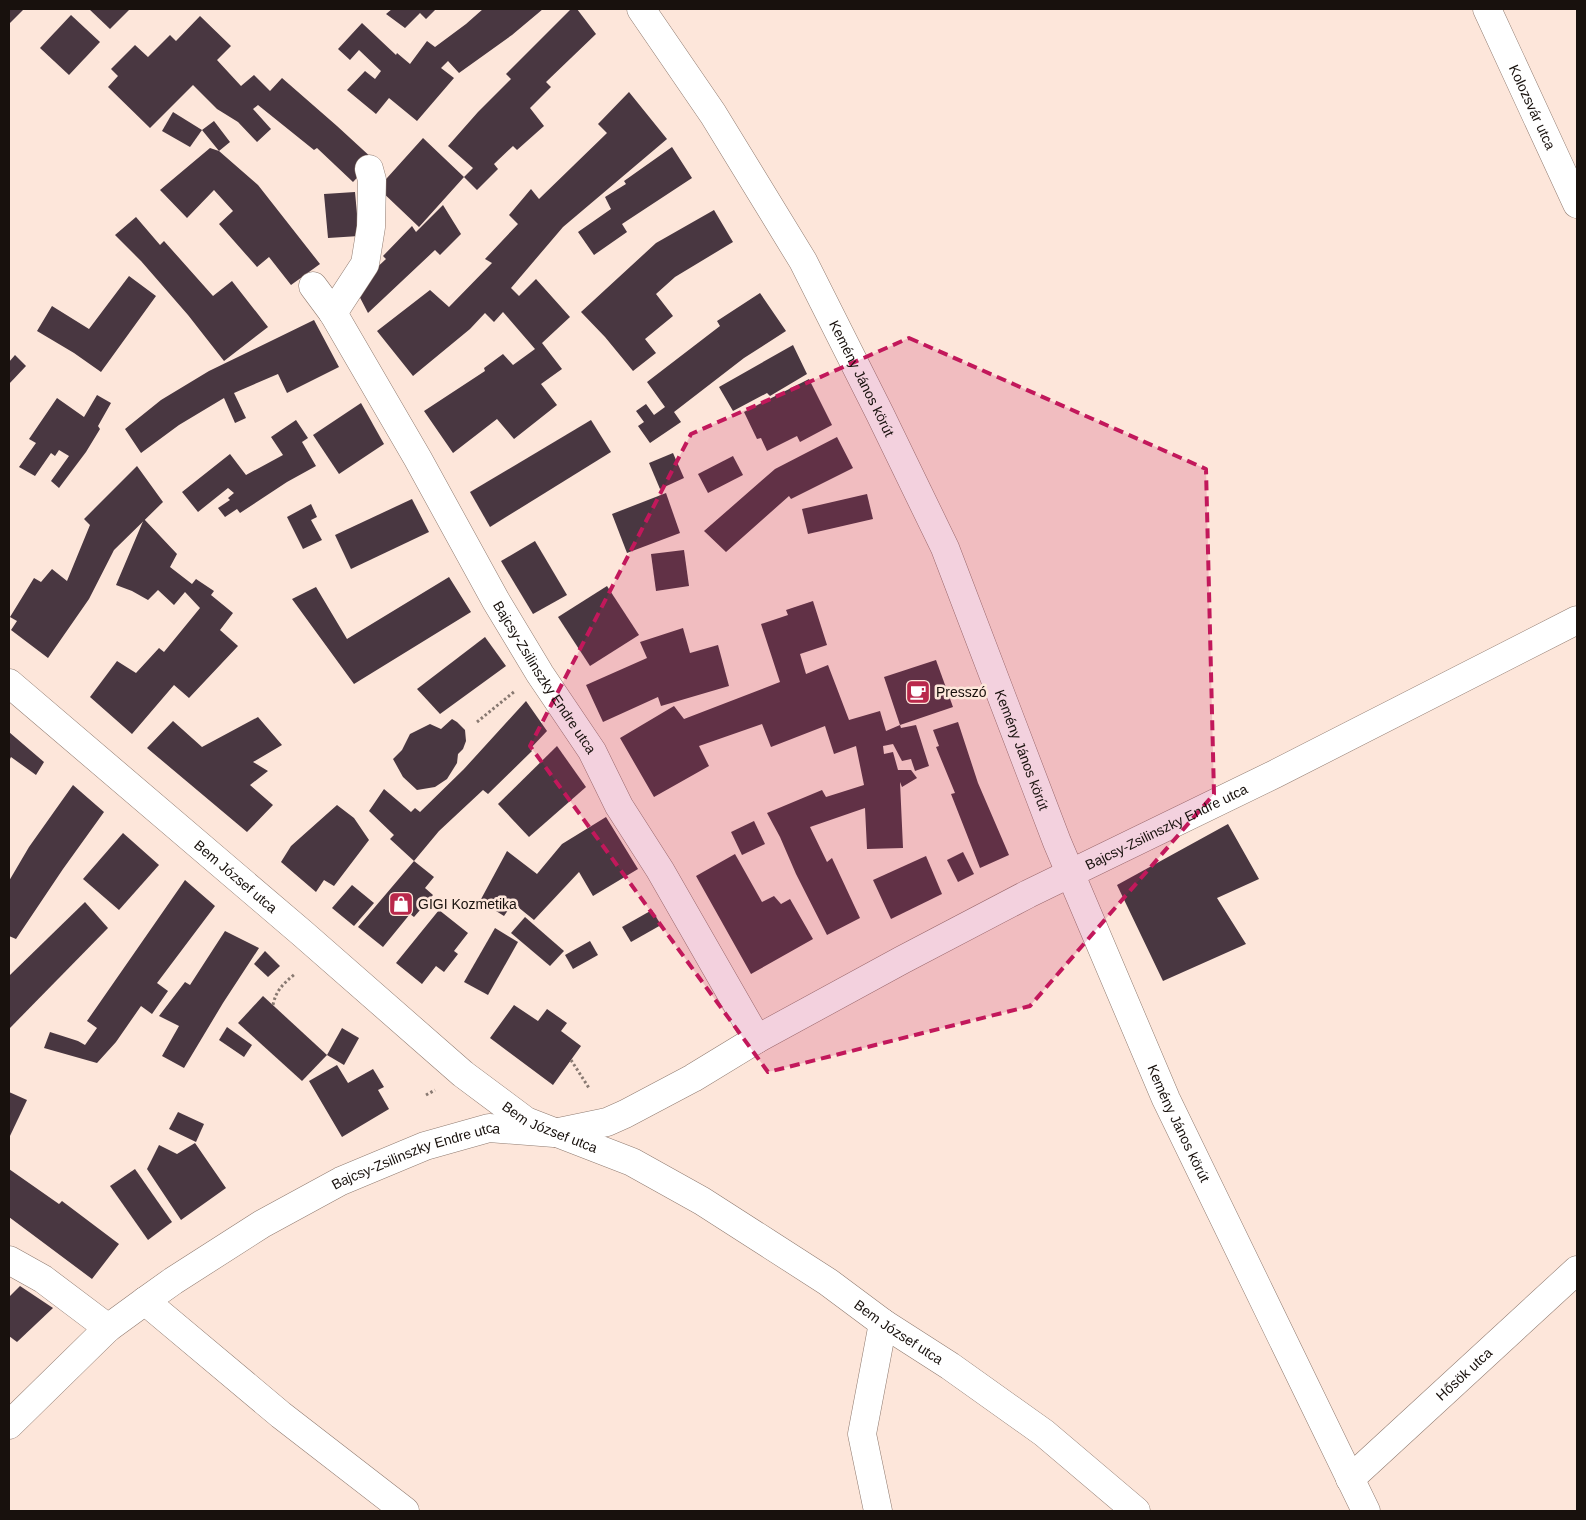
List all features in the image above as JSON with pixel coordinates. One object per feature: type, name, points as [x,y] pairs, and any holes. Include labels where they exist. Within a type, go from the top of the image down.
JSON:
[{"type":"street","name":"Kemény János körút","points":[[641,9],[713,114],[803,261],[945,548],[1070,874],[1166,1099],[1366,1511]]},
{"type":"street","name":"Kolozsvár utca","points":[[1487,9],[1577,204]]},
{"type":"street","points":[[333,313],[365,264],[371,227],[372,180],[369,169]]},
{"type":"street","name":"Bajcsy-Zsilinszky Endre utca","points":[[313,286],[333,313],[418,459],[496,601],[540,674],[592,751],[620,806],[672,891],[757,1039]]},
{"type":"street","name":"Bajcsy-Zsilinszky Endre utca","points":[[9,1425],[108,1328],[173,1281],[262,1224],[341,1181],[425,1146],[489,1128],[554,1132],[607,1122],[625,1114],[693,1078],[757,1039],[902,960],[1070,874],[1275,774],[1577,620]]},
{"type":"street","name":"Bem József utca","points":[[9,683],[302,933],[463,1074],[526,1121],[632,1162],[702,1201],[828,1282],[883,1323],[950,1366],[1044,1433],[1136,1511]]},
{"type":"street","points":[[9,1260],[43,1279],[108,1328]]},
{"type":"street","name":"Hősök utca","points":[[1350,1479],[1577,1270]]},
{"type":"street","points":[[145,1301],[282,1415],[405,1511]]},
{"type":"street","points":[[878,1511],[862,1434],[883,1323]]},
{"type":"path","points":[[477,722],[520,687]]},
{"type":"path","points":[[273,1005],[280,987],[296,974]]},
{"type":"path","points":[[571,1060],[589,1088]]},
{"type":"highlighted area","points":[[909,338],[1206,469],[1214,794],[1030,1006],[768,1072],[530,746],[691,434]]},
{"type":"building","points":[[9,9],[24,9],[10,23]]},
{"type":"building","points":[[89,9],[130,9],[110,29]]},
{"type":"building","points":[[392,9],[436,9],[426,19],[420,13],[405,28],[386,14]]},
{"type":"building","points":[[483,9],[543,9],[512,35],[459,73],[448,61],[441,68],[454,78],[417,121],[389,98],[376,114],[347,90],[365,71],[375,79],[381,71],[359,50],[350,60],[338,49],[362,23],[396,55],[397,53],[410,64],[427,41],[435,47]]},
{"type":"building","points":[[571,9],[577,9],[596,34],[546,82],[551,87],[530,108],[544,126],[517,150],[513,146],[494,164],[498,169],[477,190],[464,177],[473,168],[448,146],[511,79],[506,74]]},
{"type":"building","points":[[71,15],[100,42],[69,75],[40,48]]},
{"type":"building","points":[[200,16],[231,46],[217,60],[241,86],[254,75],[270,91],[282,78],[374,160],[353,182],[317,148],[314,150],[258,105],[253,109],[271,129],[257,142],[238,122],[217,109],[193,85],[150,128],[108,87],[118,76],[111,69],[135,45],[148,57],[170,35],[176,41]]},
{"type":"building","points":[[629,92],[667,139],[563,227],[511,288],[519,296],[536,279],[570,317],[542,343],[562,369],[541,384],[557,405],[514,439],[497,419],[453,453],[424,411],[485,371],[484,368],[503,354],[513,365],[535,349],[503,312],[494,322],[485,313],[470,329],[413,376],[377,331],[430,290],[449,307],[492,263],[485,259],[518,224],[509,215],[531,189],[539,199],[607,133],[598,124]]},
{"type":"building","points":[[173,112],[202,130],[190,147],[162,131]]},
{"type":"building","points":[[214,121],[230,142],[219,151],[202,130]]},
{"type":"building","points":[[423,138],[464,177],[419,227],[378,188]]},
{"type":"building","points":[[672,147],[692,178],[622,224],[627,232],[594,255],[578,232],[611,209],[605,197],[626,184],[624,181]]},
{"type":"building","points":[[210,148],[219,151],[258,185],[320,264],[291,285],[269,257],[257,267],[219,224],[233,211],[214,190],[187,218],[160,190]]},
{"type":"building","points":[[355,192],[359,236],[328,238],[324,194]]},
{"type":"building","points":[[443,205],[461,234],[440,255],[435,250],[368,313],[355,288],[386,259],[383,256],[412,226],[416,232]]},
{"type":"building","points":[[714,210],[733,242],[675,277],[656,294],[673,316],[645,339],[656,353],[633,371],[581,312],[656,243]]},
{"type":"building","points":[[136,217],[160,245],[164,241],[213,296],[232,281],[268,327],[224,361],[188,315],[141,261],[115,235]]},
{"type":"building","points":[[129,276],[156,296],[101,372],[37,331],[52,306],[89,329]]},
{"type":"building","points":[[760,293],[786,331],[744,358],[674,412],[681,422],[650,443],[638,426],[644,422],[636,411],[646,404],[654,415],[665,407],[647,382],[720,326],[717,321]]},
{"type":"building","points":[[314,320],[339,367],[287,393],[278,374],[234,393],[246,418],[235,423],[224,398],[179,425],[141,453],[125,429],[161,400],[209,371]]},
{"type":"building","points":[[793,345],[807,374],[770,396],[767,393],[733,411],[719,387]]},
{"type":"building","points":[[15,355],[26,366],[9,384],[9,362]]},
{"type":"building","points":[[809,379],[832,425],[800,442],[797,436],[767,451],[761,438],[757,439],[744,412]]},
{"type":"building","points":[[97,395],[111,403],[98,426],[100,429],[86,452],[59,488],[51,481],[69,456],[59,450],[55,456],[51,453],[35,476],[19,467],[36,443],[29,439],[57,398],[84,417]]},
{"type":"building","points":[[361,403],[384,444],[339,474],[313,435]]},
{"type":"building","points":[[296,420],[308,438],[302,442],[316,466],[287,482],[240,513],[237,509],[225,517],[218,508],[230,500],[228,498],[234,493],[228,488],[198,512],[182,492],[230,454],[246,475],[283,455],[271,437]]},
{"type":"building","points":[[591,420],[611,452],[490,527],[470,492]]},
{"type":"building","points":[[837,437],[853,468],[791,499],[789,496],[726,552],[704,531],[775,469]]},
{"type":"building","points":[[673,453],[684,478],[660,489],[649,463]]},
{"type":"building","points":[[733,456],[743,475],[708,493],[698,474]]},
{"type":"building","points":[[137,466],[163,502],[114,550],[89,599],[48,658],[11,630],[17,621],[10,617],[34,578],[41,582],[52,569],[67,581],[90,525],[84,519]]},
{"type":"building","points":[[666,493],[680,533],[627,553],[612,514]]},
{"type":"building","points":[[867,494],[873,519],[808,534],[802,509]]},
{"type":"building","points":[[412,499],[429,532],[351,569],[335,535]]},
{"type":"building","points":[[311,504],[317,517],[311,520],[322,540],[303,549],[287,517]]},
{"type":"building","points":[[144,519],[177,554],[170,567],[192,584],[196,579],[214,591],[211,595],[233,613],[220,630],[238,646],[189,698],[174,685],[132,734],[90,697],[117,661],[136,673],[159,648],[164,652],[200,608],[185,592],[174,605],[158,590],[148,600],[116,585]]},
{"type":"building","points":[[535,541],[567,595],[533,614],[501,561]]},
{"type":"building","points":[[684,550],[689,586],[656,591],[651,554]]},
{"type":"building","points":[[449,577],[471,612],[354,684],[292,599],[316,587],[347,639]]},
{"type":"building","points":[[607,586],[639,635],[590,666],[558,617]]},
{"type":"building","points":[[813,601],[827,645],[800,654],[806,674],[828,665],[849,720],[880,711],[886,731],[900,725],[901,728],[916,725],[929,766],[915,771],[911,759],[902,761],[893,744],[883,746],[884,754],[893,752],[898,770],[911,770],[917,778],[902,787],[900,782],[903,848],[867,849],[865,808],[810,827],[827,862],[832,858],[860,918],[827,935],[767,813],[822,790],[826,797],[864,785],[856,746],[834,754],[825,726],[771,747],[762,724],[699,746],[709,766],[654,797],[620,738],[674,706],[684,719],[780,682],[761,624],[788,615],[786,610]]},
{"type":"building","points":[[683,628],[690,653],[718,645],[729,686],[661,706],[658,697],[603,722],[586,685],[647,658],[640,642]]},
{"type":"building","points":[[485,637],[506,666],[440,714],[417,689]]},
{"type":"building","name":"Presszó","points":[[936,660],[953,707],[900,725],[884,677]]},
{"type":"building","points":[[526,701],[547,731],[530,749],[532,751],[488,794],[483,790],[439,831],[414,861],[390,839],[394,835],[369,811],[384,789],[411,812],[415,808],[420,812],[464,769]]},
{"type":"building","points":[[258,717],[282,745],[253,762],[268,771],[250,785],[273,805],[247,832],[147,748],[173,721],[202,747]]},
{"type":"building","points":[[452,719],[465,730],[466,741],[463,749],[458,754],[457,763],[447,779],[435,787],[417,790],[403,777],[393,759],[402,750],[410,734],[430,724],[441,729]]},
{"type":"building","points":[[958,722],[978,783],[1009,855],[980,868],[951,794],[955,793],[936,747],[939,746],[933,730]]},
{"type":"building","points":[[9,732],[44,762],[36,775],[11,757],[9,761]]},
{"type":"building","points":[[557,746],[586,787],[529,837],[498,804]]},
{"type":"building","points":[[73,785],[104,812],[16,939],[9,936],[9,881],[29,847]]},
{"type":"building","points":[[337,805],[354,818],[369,840],[334,886],[324,880],[316,892],[281,862],[291,846]]},
{"type":"building","points":[[606,817],[638,869],[593,896],[579,872],[534,920],[513,903],[504,916],[480,901],[507,851],[537,874],[562,844]]},
{"type":"building","points":[[754,821],[765,844],[742,855],[731,832]]},
{"type":"building","points":[[1228,824],[1259,879],[1217,898],[1246,944],[1163,981],[1117,885]]},
{"type":"building","points":[[123,833],[159,865],[119,910],[83,879]]},
{"type":"building","points":[[963,852],[974,874],[958,882],[947,860]]},
{"type":"building","points":[[735,854],[762,902],[774,896],[781,904],[790,899],[813,939],[751,974],[696,876]]},
{"type":"building","points":[[926,856],[942,894],[891,919],[873,880]]},
{"type":"building","name":"GIGI Kozmetika","points":[[414,861],[434,877],[425,888],[433,895],[414,917],[410,914],[383,947],[358,927]]},
{"type":"building","points":[[185,880],[215,906],[157,983],[168,991],[152,1014],[141,1006],[116,1042],[97,1063],[44,1048],[50,1032],[85,1045],[97,1028],[87,1021]]},
{"type":"building","points":[[352,885],[374,903],[354,926],[332,908]]},
{"type":"building","points":[[85,902],[108,928],[9,1029],[9,976]]},
{"type":"building","points":[[439,910],[468,933],[454,951],[458,954],[444,972],[436,966],[422,984],[396,963]]},
{"type":"building","points":[[652,910],[661,925],[631,942],[622,927]]},
{"type":"building","points":[[525,917],[564,951],[550,966],[511,933]]},
{"type":"building","points":[[495,928],[518,942],[488,995],[464,982]]},
{"type":"building","points":[[225,931],[259,948],[184,1068],[162,1056],[179,1026],[159,1016],[185,982],[190,985]]},
{"type":"building","points":[[590,941],[598,955],[573,969],[565,955]]},
{"type":"building","points":[[265,951],[280,966],[268,977],[254,964]]},
{"type":"building","points":[[263,996],[327,1055],[302,1081],[238,1023]]},
{"type":"building","points":[[514,1005],[538,1021],[547,1009],[567,1023],[561,1031],[581,1046],[553,1085],[490,1038]]},
{"type":"building","points":[[227,1027],[252,1045],[244,1057],[219,1040]]},
{"type":"building","points":[[342,1028],[359,1038],[344,1065],[327,1055]]},
{"type":"building","points":[[337,1065],[348,1083],[373,1069],[384,1087],[378,1090],[389,1109],[342,1137],[309,1081]]},
{"type":"building","points":[[9,1092],[27,1100],[9,1138]]},
{"type":"building","points":[[178,1112],[204,1124],[196,1142],[169,1129]]},
{"type":"building","points":[[195,1143],[226,1188],[181,1220],[147,1169],[159,1145],[177,1154]]},
{"type":"building","points":[[9,1169],[59,1204],[62,1201],[119,1244],[92,1279],[9,1217]]},
{"type":"building","points":[[135,1169],[172,1222],[148,1240],[110,1186]]},
{"type":"building","points":[[20,1286],[53,1308],[17,1342],[9,1336],[9,1297]]},
{"type":"place","name":"Presszó","points":[[918,692]]},
{"type":"place","name":"GIGI Kozmetika","points":[[401,904]]}]
